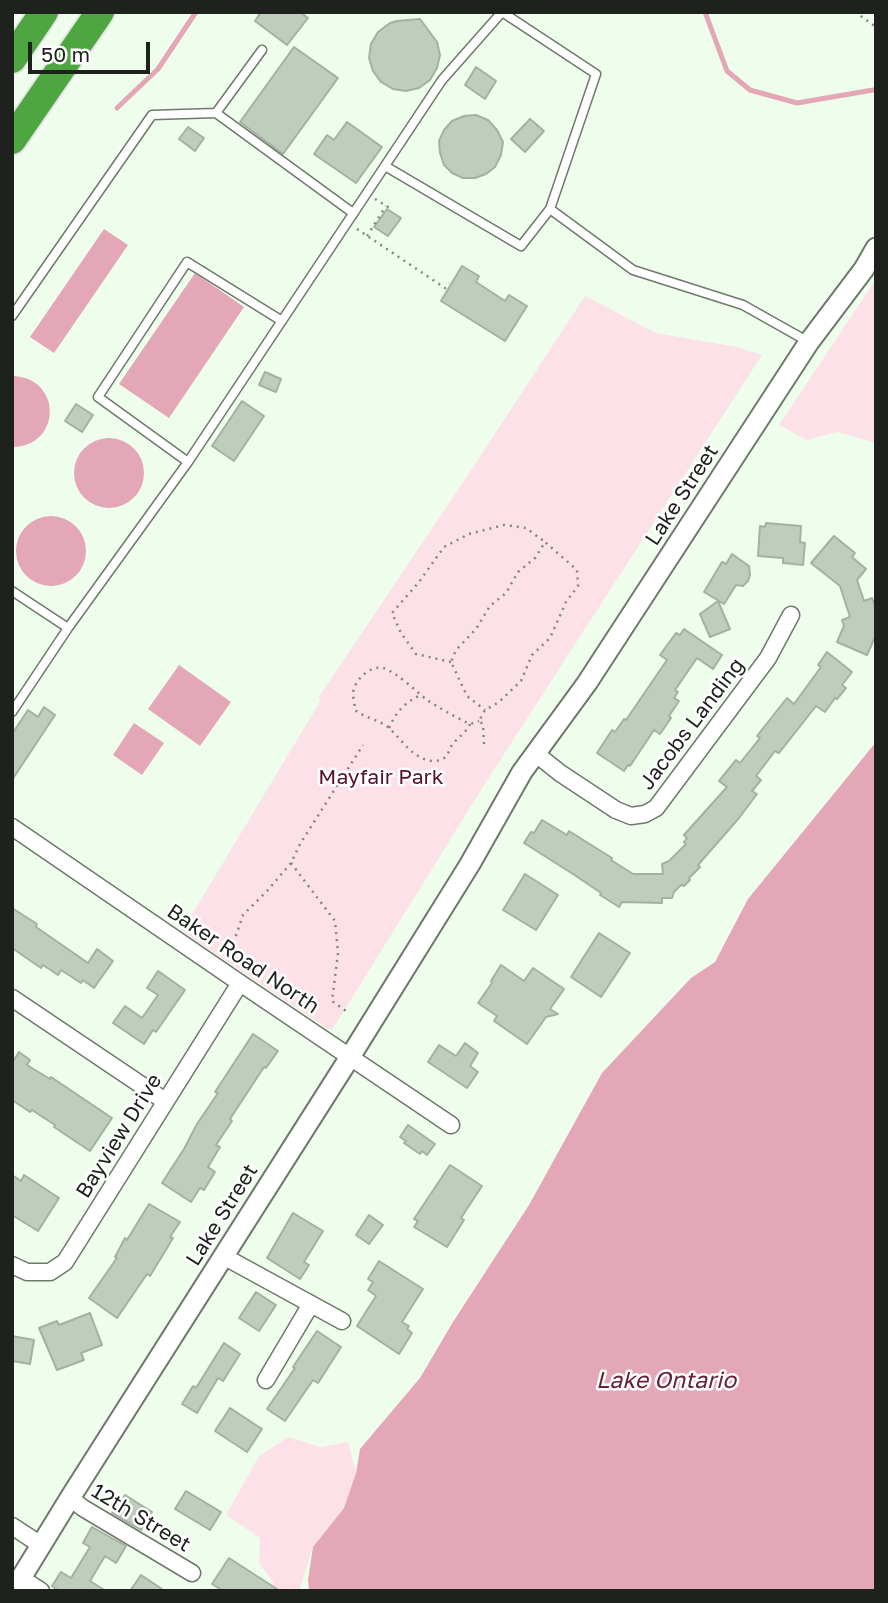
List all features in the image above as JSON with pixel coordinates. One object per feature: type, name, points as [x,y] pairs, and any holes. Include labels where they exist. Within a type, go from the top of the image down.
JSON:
[{"type":"highway","points":[[12,59],[44,12]]},
{"type":"highway","points":[[12,140],[100,12]]},
{"type":"street","name":"Lake Street","points":[[813,337],[854,263],[876,234]]},
{"type":"street","name":"Lake Street","points":[[17,1584],[350,1057],[470,864],[522,772],[539,757],[813,337],[864,270],[876,248]]},
{"type":"street","name":"Jacobs Landing","points":[[539,757],[616,810],[631,816],[645,814],[656,808],[768,658],[791,615]]},
{"type":"street","name":"Baker Road North","points":[[12,827],[451,1125]]},
{"type":"street","name":"Bayview Drive","points":[[12,1265],[27,1272],[50,1272],[65,1262],[240,983]]},
{"type":"street","points":[[12,998],[165,1101]]},
{"type":"street","points":[[223,1256],[342,1321]]},
{"type":"street","points":[[267,1380],[311,1304]]},
{"type":"street","name":"12th Street","points":[[70,1498],[192,1573]]},
{"type":"street","points":[[12,1526],[40,1545]]},
{"type":"street","points":[[17,1584],[41,1591]]},
{"type":"lane","points":[[12,712],[68,628],[188,462],[442,80],[502,12],[596,74],[550,209],[521,246],[385,166]]},
{"type":"lane","points":[[216,113],[262,50]]},
{"type":"lane","points":[[12,316],[152,115],[216,113],[353,213]]},
{"type":"lane","points":[[550,209],[633,270],[743,305],[813,337]]},
{"type":"lane","points":[[188,462],[98,397],[187,262],[282,321]]},
{"type":"lane","points":[[12,591],[68,628]]},
{"type":"path","points":[[855,12],[876,27]]},
{"type":"path","points":[[367,194],[393,210]]},
{"type":"path","points":[[367,236],[387,206]]},
{"type":"path","points":[[347,222],[445,288],[449,283]]},
{"type":"path","points":[[451,662],[416,654],[401,633],[392,613],[444,548],[469,534],[504,525],[526,528],[576,570],[578,586],[566,602],[550,638],[532,655],[521,681],[499,702],[485,710],[479,721],[470,724],[447,755],[437,761],[417,756],[389,728],[355,710],[353,693],[363,675],[372,669],[384,668],[439,708],[470,724]]},
{"type":"path","points":[[485,710],[467,696],[451,662],[456,650],[476,629],[490,606],[506,593],[518,572],[535,558],[544,542]]},
{"type":"path","points":[[389,728],[403,705],[421,695]]},
{"type":"path","points":[[479,721],[483,724],[484,744]]},
{"type":"path","points":[[228,959],[243,915],[291,863],[300,844],[363,745]]},
{"type":"path","points":[[291,863],[335,921],[338,953],[332,1001],[346,1011]]},
{"type":"green space","points":[[876,279],[876,443],[838,432],[807,440],[779,425]]},
{"type":"green space","name":"Mayfair Park","points":[[585,296],[656,333],[737,347],[762,355],[486,782],[332,1030],[328,1029],[182,931],[321,700],[318,698]]},
{"type":"green space","points":[[288,1437],[321,1447],[348,1442],[356,1473],[344,1508],[313,1547],[299,1591],[268,1591],[274,1583],[259,1563],[260,1538],[226,1515],[259,1456]]},
{"type":"water","points":[[104,229],[128,245],[54,353],[30,337]]},
{"type":"water","points":[[195,273],[244,307],[169,418],[119,384]]},
{"type":"water","points":[[12,376],[29,379],[41,388],[48,399],[50,412],[47,425],[40,436],[28,444],[12,447]]},
{"type":"water","points":[[116,438],[129,444],[138,453],[142,459],[142,487],[134,498],[123,506],[102,508],[84,498],[76,487],[74,466],[84,448],[95,440]]},
{"type":"water","points":[[58,516],[71,522],[80,531],[84,537],[84,565],[76,576],[65,584],[44,586],[26,576],[18,565],[16,544],[26,526],[37,518]]},
{"type":"water","points":[[179,665],[231,702],[200,746],[148,709]]},
{"type":"water","points":[[134,723],[164,743],[142,775],[113,755]]},
{"type":"water","name":"Lake Ontario","points":[[876,742],[876,1591],[309,1591],[313,1547],[344,1508],[356,1473],[360,1449],[420,1378],[529,1205],[602,1073],[691,978],[715,962],[748,899]]},
{"type":"building","points":[[261,12],[300,12],[308,18],[287,45],[255,21]]},
{"type":"building","points":[[420,19],[437,42],[440,55],[437,68],[430,80],[419,88],[406,91],[393,89],[381,82],[373,71],[369,58],[371,44],[378,32],[390,23]]},
{"type":"building","points":[[294,47],[338,78],[283,154],[240,122]]},
{"type":"building","points":[[476,67],[496,81],[485,99],[465,85]]},
{"type":"building","points":[[476,115],[488,120],[497,130],[503,142],[501,155],[495,167],[486,174],[463,178],[444,165],[439,141],[452,121]]},
{"type":"building","points":[[530,119],[544,131],[525,152],[511,139]]},
{"type":"building","points":[[347,122],[382,147],[356,183],[314,154],[327,135],[334,140]]},
{"type":"building","points":[[188,127],[204,138],[195,151],[179,139]]},
{"type":"building","points":[[387,209],[401,218],[388,236],[374,227]]},
{"type":"building","points":[[462,266],[479,276],[476,282],[505,301],[509,295],[527,306],[505,341],[441,301]]},
{"type":"building","points":[[265,372],[281,379],[276,392],[259,385]]},
{"type":"building","points":[[242,401],[264,416],[234,461],[212,446]]},
{"type":"building","points":[[76,404],[93,415],[82,432],[65,421]]},
{"type":"building","points":[[766,523],[801,526],[800,542],[805,543],[803,565],[783,563],[783,558],[758,556],[760,526],[765,527]]},
{"type":"building","points":[[834,536],[855,553],[852,557],[866,569],[857,580],[864,601],[872,598],[876,608],[876,635],[867,655],[837,642],[844,626],[842,620],[850,617],[840,586],[811,563]]},
{"type":"building","points":[[732,554],[749,566],[750,575],[743,586],[736,585],[724,604],[704,592],[722,562],[726,564]]},
{"type":"building","points":[[718,601],[730,629],[710,637],[700,614]]},
{"type":"building","points":[[684,629],[722,655],[713,669],[697,658],[675,690],[678,692],[674,698],[679,701],[669,716],[671,718],[660,734],[654,730],[624,771],[597,753],[612,730],[615,732],[624,719],[626,720],[667,660],[660,655],[676,633],[680,635]]},
{"type":"building","points":[[827,652],[852,672],[842,685],[846,688],[825,712],[816,706],[779,753],[775,751],[756,776],[761,780],[752,791],[757,794],[698,865],[700,867],[690,880],[674,892],[672,898],[662,898],[662,903],[622,902],[619,907],[524,843],[542,820],[567,835],[569,831],[633,874],[663,874],[662,864],[669,861],[686,844],[684,842],[687,838],[684,835],[727,787],[719,781],[736,760],[740,763],[787,698],[794,704],[821,667],[818,665]]},
{"type":"building","points":[[44,707],[55,715],[12,780],[12,734],[28,710],[38,717]]},
{"type":"building","points":[[525,874],[558,895],[536,930],[503,910]]},
{"type":"building","points":[[12,908],[88,963],[97,949],[113,961],[94,988],[61,970],[58,975],[43,965],[41,968],[12,948]]},
{"type":"building","points":[[599,933],[630,953],[601,997],[571,977]]},
{"type":"building","points":[[501,965],[524,981],[533,968],[564,989],[550,1009],[558,1014],[546,1017],[527,1044],[494,1021],[497,1016],[478,1003]]},
{"type":"building","points":[[158,971],[185,990],[156,1032],[153,1030],[144,1044],[113,1023],[125,1006],[142,1018],[158,995],[147,988]]},
{"type":"building","points":[[253,1034],[278,1051],[266,1068],[264,1067],[230,1119],[232,1121],[216,1145],[220,1147],[208,1167],[215,1172],[204,1190],[200,1188],[191,1202],[162,1183],[218,1093],[215,1092]]},
{"type":"building","points":[[465,1043],[478,1053],[470,1066],[478,1072],[467,1088],[428,1062],[439,1045],[456,1056]]},
{"type":"building","points":[[19,1052],[30,1060],[27,1065],[50,1079],[51,1077],[112,1118],[90,1151],[54,1127],[55,1125],[12,1100],[12,1063]]},
{"type":"building","points":[[408,1125],[435,1144],[427,1155],[422,1151],[420,1154],[400,1137]]},
{"type":"building","points":[[450,1165],[482,1186],[461,1218],[464,1220],[447,1247],[414,1227],[418,1221],[414,1219]]},
{"type":"building","points":[[12,1175],[21,1181],[24,1175],[59,1198],[38,1231],[12,1215]]},
{"type":"building","points":[[149,1204],[180,1222],[150,1276],[147,1274],[117,1318],[89,1298]]},
{"type":"building","points":[[293,1213],[323,1231],[304,1262],[309,1265],[300,1279],[267,1258]]},
{"type":"building","points":[[369,1215],[383,1225],[369,1244],[356,1235]]},
{"type":"building","points":[[379,1261],[423,1289],[402,1322],[409,1326],[407,1329],[412,1333],[399,1354],[357,1326],[376,1296],[368,1290],[373,1282],[368,1279]]},
{"type":"building","points":[[256,1292],[276,1305],[259,1331],[239,1318]]},
{"type":"building","points":[[90,1313],[102,1345],[81,1353],[84,1360],[57,1370],[39,1328],[57,1321],[59,1325]]},
{"type":"building","points":[[317,1331],[341,1347],[318,1383],[313,1380],[285,1421],[267,1409]]},
{"type":"building","points":[[12,1336],[34,1340],[30,1364],[12,1361]]},
{"type":"building","points":[[224,1343],[240,1354],[223,1381],[218,1378],[197,1413],[182,1404],[193,1386],[196,1388]]},
{"type":"building","points":[[230,1408],[262,1429],[247,1452],[215,1431]]},
{"type":"building","points":[[186,1491],[221,1512],[210,1530],[175,1509]]},
{"type":"building","points":[[125,1495],[152,1512],[141,1530],[112,1513]]},
{"type":"building","points":[[92,1527],[126,1546],[116,1563],[105,1556],[90,1581],[106,1591],[59,1591],[52,1586],[61,1572],[71,1578],[90,1547],[83,1543]]},
{"type":"building","points":[[229,1558],[280,1591],[223,1591],[212,1584]]},
{"type":"building","points":[[141,1575],[165,1591],[130,1591]]},
{"type":"waterway","points":[[117,108],[158,69],[196,12]]},
{"type":"waterway","points":[[705,12],[727,71],[750,90],[797,103],[876,90]]}]
